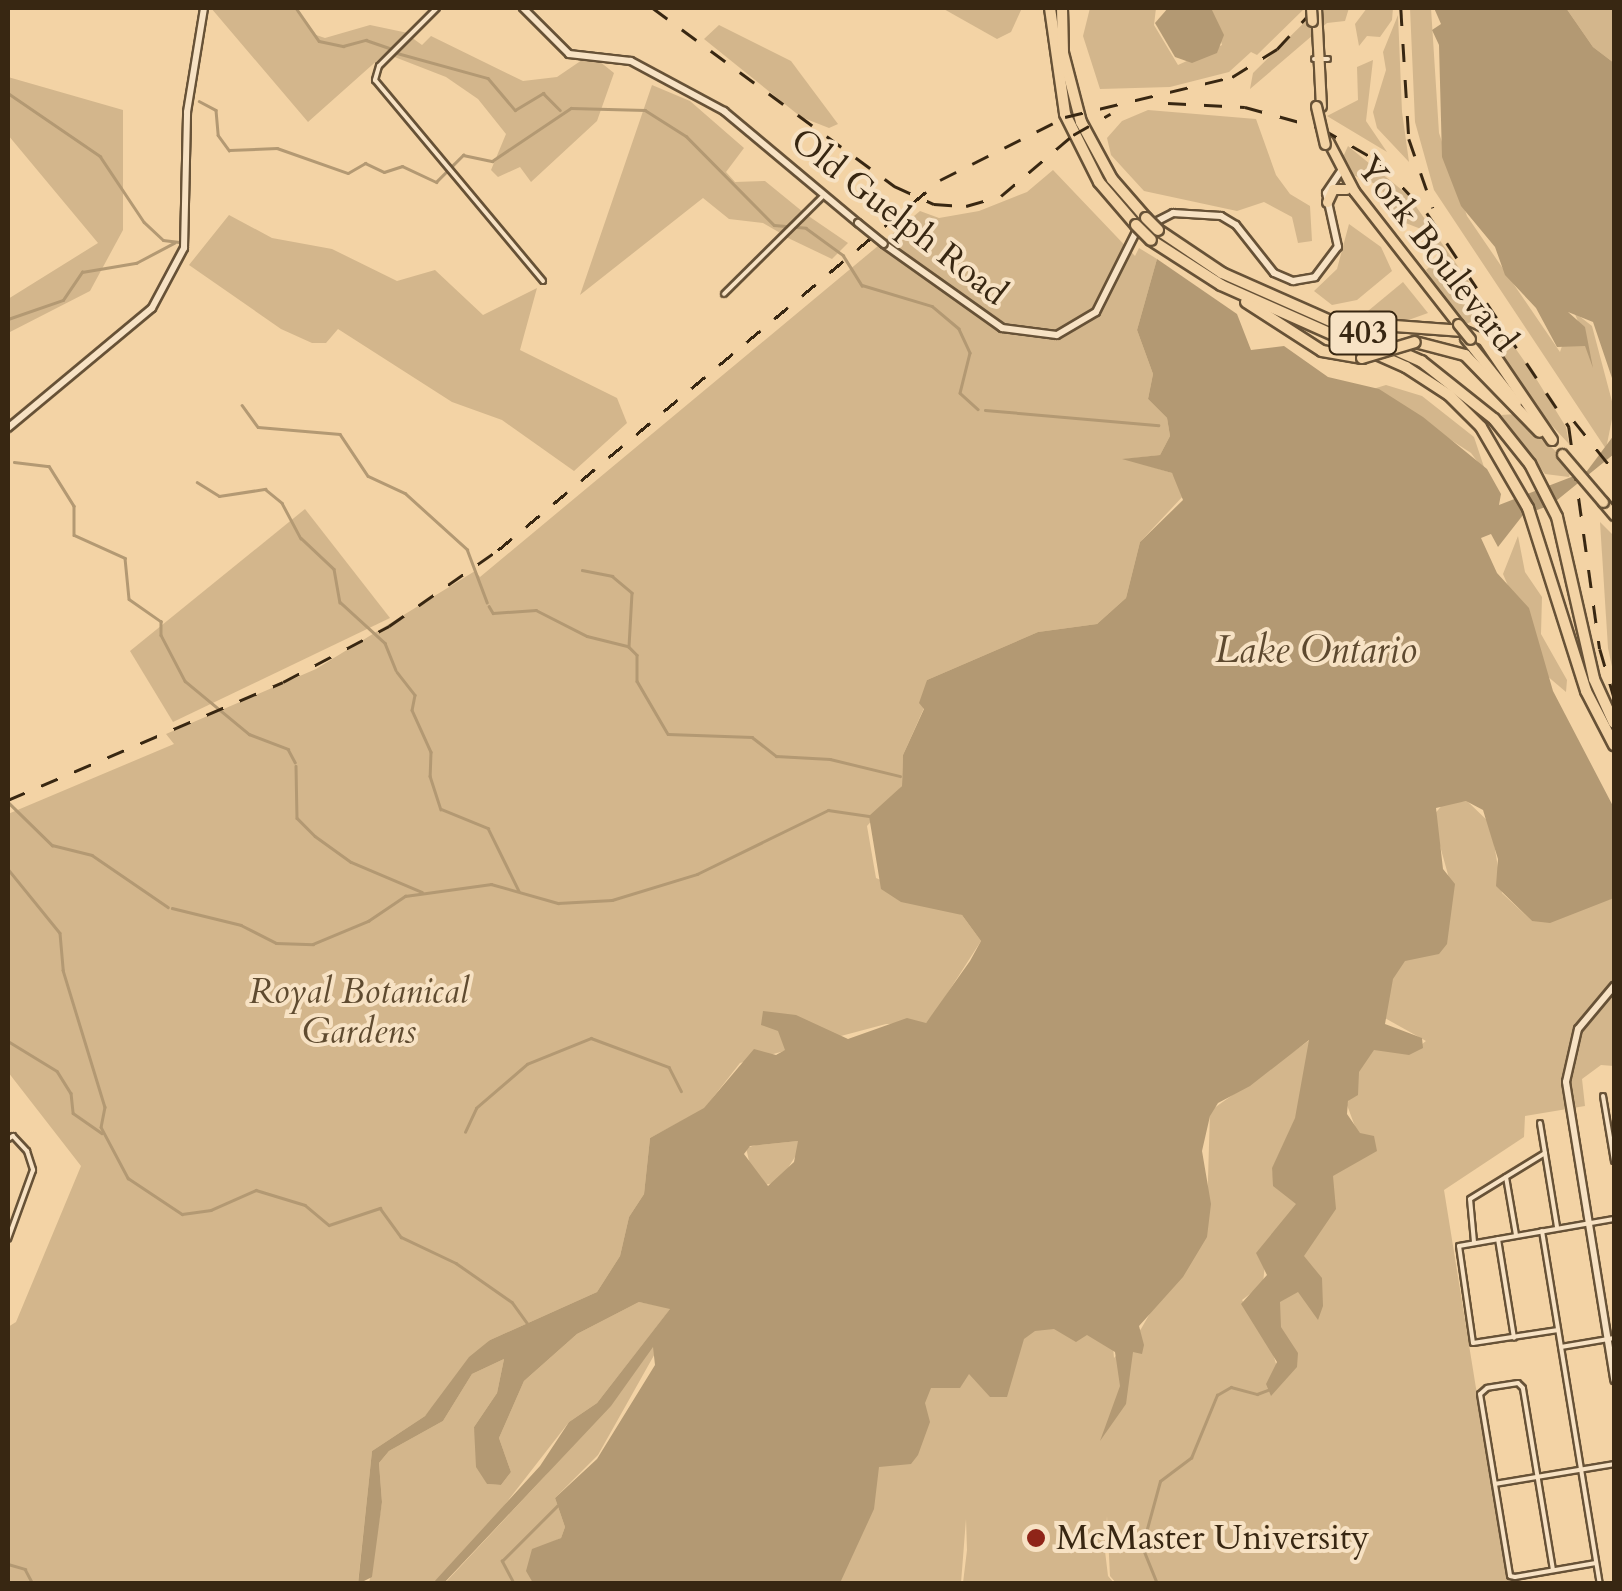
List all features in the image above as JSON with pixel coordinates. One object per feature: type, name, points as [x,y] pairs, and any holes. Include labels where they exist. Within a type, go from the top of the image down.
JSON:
[{"type":"highway","name":"403","points":[[1050,8],[1065,114],[1100,182],[1140,222],[1221,285],[1432,382],[1480,426],[1519,488],[1536,527],[1586,691],[1614,746]]},
{"type":"highway","name":"403","points":[[1062,8],[1063,53],[1081,122],[1140,222]]},
{"type":"highway","name":"403","points":[[1155,235],[1198,260],[1438,372],[1494,419],[1538,478],[1557,517],[1594,679],[1614,723]]},
{"type":"highway","points":[[1221,285],[1315,347],[1362,358],[1415,342],[1446,345],[1465,355],[1540,432]]},
{"type":"highway","points":[[1274,294],[1364,326],[1478,336],[1500,354],[1552,440]]},
{"type":"main road","name":"York Boulevard","points":[[1313,8],[1320,59],[1319,106],[1326,142],[1346,189],[1455,323]]},
{"type":"main road","name":"York Boulevard","points":[[1339,173],[1540,432],[1614,515]]},
{"type":"main road","points":[[1327,202],[1333,189],[1346,189]]},
{"type":"main road","name":"York Boulevard","points":[[1467,339],[1562,454]]},
{"type":"street","points":[[8,428],[152,308],[184,248],[187,112],[204,8]]},
{"type":"street","points":[[438,8],[379,66],[375,80],[543,281]]},
{"type":"street","name":"Old Guelph Road","points":[[524,8],[569,54],[632,61],[724,111],[884,244],[1002,328],[1045,336],[1088,319],[1136,232],[1172,213],[1221,216],[1236,225],[1274,273],[1293,280],[1315,277],[1338,247],[1327,202]]},
{"type":"street","points":[[1327,202],[1326,188],[1339,173]]},
{"type":"street","points":[[724,294],[824,195]]},
{"type":"street","points":[[1614,986],[1582,1021],[1567,1069],[1589,1223],[1611,1339],[1614,1380]]},
{"type":"street","points":[[1604,1096],[1614,1160]]},
{"type":"street","points":[[1540,1123],[1558,1228]]},
{"type":"street","points":[[8,1128],[33,1170],[8,1239]]},
{"type":"street","points":[[8,1139],[13,1136],[20,1145]]},
{"type":"street","points":[[1474,1242],[1469,1201],[1546,1153]]},
{"type":"street","points":[[1506,1177],[1516,1235]]},
{"type":"street","points":[[1558,1330],[1475,1344],[1458,1246],[1614,1219]]},
{"type":"street","points":[[1542,1231],[1600,1584]]},
{"type":"street","points":[[1498,1238],[1514,1338]]},
{"type":"street","points":[[1561,1347],[1611,1339]]},
{"type":"street","points":[[1553,1570],[1524,1388],[1518,1383],[1483,1390],[1510,1576],[1553,1570],[1596,1563]]},
{"type":"street","points":[[1494,1484],[1614,1464]]},
{"type":"green space","points":[[211,8],[294,8],[313,34],[325,38],[370,25],[408,33],[308,122]]},
{"type":"green space","points":[[942,8],[1022,8],[1011,32],[997,39]]},
{"type":"green space","points":[[1090,8],[1156,8],[1154,25],[1178,65],[1222,45],[1211,8],[1305,8],[1257,55],[1251,52],[1229,72],[1170,87],[1100,89],[1083,36]]},
{"type":"green space","points":[[1319,8],[1349,8],[1345,21],[1327,23],[1250,89],[1253,73]]},
{"type":"green space","points":[[1367,8],[1393,8],[1392,20],[1380,37],[1367,36],[1359,46],[1355,24]]},
{"type":"green space","points":[[1410,8],[1431,8],[1439,133],[1467,216],[1560,352],[1563,343],[1584,335],[1574,312],[1592,326],[1614,409],[1606,449],[1434,190],[1415,122]]},
{"type":"green space","points":[[1566,8],[1614,8],[1614,63],[1593,47]]},
{"type":"green space","points":[[1398,15],[1402,112],[1409,162],[1377,128],[1373,112],[1386,70],[1383,52]]},
{"type":"green space","points":[[719,25],[791,61],[838,124],[829,128],[801,117],[704,39]]},
{"type":"green space","points":[[431,36],[523,81],[557,77],[582,60],[599,61],[614,73],[597,121],[531,182],[520,167],[498,177],[491,170],[506,134],[478,99],[446,77],[392,56],[411,37],[422,45]]},
{"type":"green space","points":[[1373,60],[1366,121],[1387,152],[1327,116],[1358,100],[1357,67]]},
{"type":"green space","points":[[8,77],[123,110],[123,230],[90,291],[8,333],[8,299],[98,243],[8,135]]},
{"type":"green space","points":[[652,85],[690,101],[744,148],[726,172],[735,182],[765,181],[803,212],[782,234],[763,223],[729,219],[703,198],[580,295]]},
{"type":"green space","points":[[1148,110],[1256,119],[1276,175],[1290,194],[1310,206],[1312,241],[1298,243],[1292,217],[1264,202],[1237,211],[1144,191],[1111,155],[1107,138],[1122,121]]},
{"type":"green space","points":[[1348,146],[1408,195],[1532,372],[1566,427],[1569,444],[1540,413],[1477,318],[1465,325],[1432,281],[1426,270],[1442,257],[1421,229],[1390,217],[1381,186],[1350,174],[1343,157]]},
{"type":"green space","name":"Royal Botanical Gardens","points":[[1053,170],[1135,256],[1139,248],[1157,259],[1137,330],[1153,374],[1148,399],[1167,418],[1170,436],[1160,455],[1126,459],[1172,473],[1185,494],[1140,542],[1126,598],[1097,624],[1038,632],[927,680],[924,708],[903,755],[902,786],[867,826],[876,878],[962,915],[981,941],[938,1008],[926,1023],[886,1024],[740,1063],[704,1109],[650,1138],[644,1194],[629,1217],[620,1256],[597,1292],[490,1340],[425,1416],[372,1451],[358,1583],[8,1583],[8,1327],[16,1322],[81,1166],[8,1072],[8,814],[174,744],[166,734],[316,669],[475,571],[480,577],[920,211],[939,218],[979,211],[1027,192]]},
{"type":"green space","points":[[229,215],[272,238],[332,249],[397,281],[435,270],[483,315],[537,288],[520,350],[617,398],[627,423],[574,471],[502,420],[452,402],[338,329],[326,343],[312,343],[281,329],[189,265]]},
{"type":"green space","points":[[807,215],[848,243],[832,259],[786,237]]},
{"type":"green space","points":[[1349,224],[1381,247],[1392,271],[1357,300],[1332,305],[1314,291],[1337,269]]},
{"type":"green space","points":[[1403,282],[1428,313],[1403,322],[1368,311]]},
{"type":"green space","points":[[1386,385],[1422,396],[1474,437],[1486,473],[1471,453],[1373,389]]},
{"type":"green space","points":[[1517,414],[1572,467],[1569,477],[1545,474],[1501,415]]},
{"type":"green space","points":[[305,509],[390,618],[173,722],[130,651]]},
{"type":"green space","points":[[1600,522],[1614,536],[1614,676],[1608,648]]},
{"type":"green space","points":[[1518,536],[1525,572],[1542,597],[1541,634],[1567,680],[1566,692],[1546,675],[1503,574]]},
{"type":"green space","points":[[1467,801],[1491,824],[1502,893],[1532,921],[1614,898],[1614,1066],[1601,1065],[1582,1079],[1585,1106],[1525,1116],[1524,1137],[1444,1190],[1506,1574],[1517,1583],[1116,1583],[1110,1576],[1107,1516],[1105,1551],[1108,1576],[1114,1583],[963,1583],[966,1519],[961,1583],[834,1584],[873,1504],[879,1462],[932,1383],[1036,1327],[1087,1331],[1113,1346],[1114,1358],[1141,1329],[1207,1213],[1210,1111],[1314,1037],[1303,1102],[1272,1169],[1274,1181],[1294,1188],[1298,1206],[1267,1242],[1263,1284],[1242,1300],[1269,1341],[1281,1380],[1273,1301],[1333,1172],[1372,1142],[1357,1132],[1347,1105],[1362,1059],[1375,1046],[1417,1048],[1426,1041],[1383,1017],[1391,975],[1452,889],[1432,817],[1444,803]]},
{"type":"green space","points":[[743,1131],[775,1134],[775,1141],[759,1145],[798,1141],[802,1146],[779,1182],[764,1185],[750,1165],[746,1148],[756,1145],[742,1142]]},
{"type":"green space","points":[[639,1302],[671,1308],[597,1403],[569,1422],[472,1547],[433,1583],[369,1584],[382,1502],[379,1463],[389,1451],[443,1421],[472,1374],[504,1359],[497,1393],[474,1427],[487,1484],[501,1485],[511,1472],[499,1438],[524,1381],[577,1334]]},
{"type":"green space","points":[[680,1309],[598,1455],[555,1498],[565,1527],[561,1538],[537,1549],[537,1583],[444,1584],[545,1476]]},
{"type":"water","points":[[1168,8],[1211,8],[1224,35],[1217,53],[1192,63],[1175,57],[1155,23]]},
{"type":"water","points":[[1434,8],[1566,8],[1593,47],[1614,63],[1614,384],[1593,322],[1568,312],[1585,327],[1593,368],[1585,346],[1557,347],[1536,308],[1505,275],[1495,247],[1461,206],[1442,157],[1439,45],[1432,30],[1441,24]]},
{"type":"water","name":"Lake Ontario","points":[[1157,259],[1237,314],[1251,350],[1284,346],[1328,377],[1379,389],[1423,417],[1487,469],[1501,494],[1499,505],[1587,471],[1614,435],[1614,454],[1551,505],[1523,515],[1498,547],[1491,534],[1481,538],[1497,573],[1529,608],[1553,691],[1614,808],[1614,898],[1550,923],[1532,921],[1496,886],[1498,859],[1483,810],[1466,801],[1436,808],[1443,869],[1455,884],[1447,944],[1439,954],[1405,961],[1393,979],[1385,1024],[1422,1038],[1423,1048],[1409,1055],[1374,1050],[1359,1072],[1358,1095],[1348,1101],[1347,1114],[1360,1133],[1374,1136],[1377,1151],[1333,1176],[1336,1209],[1304,1256],[1322,1278],[1323,1306],[1318,1320],[1298,1292],[1280,1302],[1281,1327],[1298,1353],[1297,1367],[1271,1396],[1266,1384],[1277,1362],[1241,1304],[1267,1275],[1256,1253],[1296,1204],[1273,1186],[1272,1168],[1295,1118],[1309,1040],[1250,1086],[1218,1103],[1210,1116],[1202,1151],[1211,1204],[1207,1237],[1183,1277],[1139,1326],[1144,1345],[1142,1354],[1133,1352],[1126,1404],[1100,1441],[1120,1386],[1115,1352],[1087,1335],[1076,1342],[1054,1329],[1035,1331],[1024,1339],[1007,1397],[990,1397],[969,1374],[960,1388],[931,1388],[925,1403],[930,1422],[918,1455],[911,1464],[879,1467],[874,1509],[840,1583],[533,1583],[526,1571],[532,1549],[561,1538],[565,1527],[555,1498],[597,1459],[655,1365],[653,1347],[611,1406],[444,1583],[433,1583],[540,1466],[569,1422],[597,1403],[670,1309],[639,1302],[577,1334],[524,1381],[499,1438],[511,1472],[501,1485],[487,1484],[476,1467],[474,1427],[497,1393],[504,1359],[472,1374],[443,1421],[389,1451],[379,1463],[382,1502],[372,1577],[358,1584],[372,1451],[425,1416],[469,1357],[490,1340],[597,1292],[620,1256],[629,1217],[644,1194],[650,1138],[704,1108],[754,1049],[776,1055],[785,1050],[778,1031],[761,1025],[763,1011],[796,1015],[848,1039],[907,1018],[926,1023],[970,961],[981,941],[962,915],[901,902],[881,889],[869,816],[902,786],[903,755],[924,709],[919,703],[927,680],[1038,632],[1097,624],[1126,598],[1140,542],[1183,500],[1172,473],[1122,459],[1160,455],[1170,436],[1167,418],[1148,399],[1153,374],[1137,330]],"holes":[[[798,1141],[794,1162],[768,1186],[744,1154],[750,1146]]]},
{"type":"waterway","points":[[296,8],[319,41],[343,46],[366,40],[392,49]]},
{"type":"waterway","points":[[397,53],[488,78],[515,110],[543,93],[560,110]]},
{"type":"waterway","points":[[8,93],[100,156],[144,222],[163,240],[179,242]]},
{"type":"waterway","points":[[199,101],[216,110],[218,135],[229,150],[277,148],[348,173],[365,163],[384,172],[402,166],[436,182],[447,171]]},
{"type":"waterway","points":[[452,166],[463,155],[492,161],[571,108],[645,110],[686,136],[774,225],[806,228],[843,255],[862,285],[932,306],[959,329],[970,353],[960,393],[978,409]]},
{"type":"waterway","points":[[8,319],[63,300],[82,272],[136,263],[174,243]]},
{"type":"waterway","points":[[242,405],[258,427],[340,434],[368,476],[405,493],[467,549],[487,602]]},
{"type":"waterway","points":[[985,410],[1158,425]]},
{"type":"waterway","points":[[14,462],[49,466],[74,506],[74,535],[125,558],[129,599],[161,621],[161,635],[185,681],[249,734],[288,749],[295,762]]},
{"type":"waterway","points":[[197,482],[219,496],[265,489],[282,503],[301,538],[334,569],[340,602],[385,643],[396,670]]},
{"type":"waterway","points":[[582,570],[612,576],[632,593],[629,647],[637,655],[637,681],[668,734],[752,737],[776,756],[830,759],[900,776]]},
{"type":"waterway","points":[[489,606],[493,613],[536,610],[587,636],[627,646]]},
{"type":"waterway","points":[[397,672],[415,695],[412,710],[431,752],[430,776],[441,809],[488,828],[519,891]]},
{"type":"waterway","points":[[296,766],[297,818],[351,862],[422,892]]},
{"type":"waterway","points":[[8,802],[52,845],[92,855],[168,907]]},
{"type":"waterway","points":[[172,908],[241,925],[276,943],[313,944],[368,921],[405,896],[491,884],[558,903],[612,900],[697,874],[828,810],[869,816]]},
{"type":"waterway","points":[[8,869],[60,933],[63,970],[105,1107],[101,1127],[128,1178],[182,1214],[211,1210],[256,1190],[305,1205],[329,1225],[380,1208],[401,1237],[456,1263],[512,1302],[529,1325]]},
{"type":"waterway","points":[[465,1132],[476,1108],[527,1064],[591,1038],[669,1067],[681,1091]]},
{"type":"waterway","points":[[8,1041],[57,1071],[71,1093],[73,1113],[102,1133]]},
{"type":"waterway","points":[[1157,1584],[1142,1547],[1160,1481],[1191,1458],[1217,1395],[1231,1387],[1257,1394],[1268,1390]]},
{"type":"waterway","points":[[514,1584],[502,1561],[557,1506]]},
{"type":"waterway","points":[[8,1564],[25,1569],[33,1584]]},
{"type":"railway","points":[[653,8],[894,186],[934,204],[966,206],[1001,196],[1073,135],[1110,114]]},
{"type":"railway","points":[[8,800],[283,682],[389,626],[498,550],[940,180],[1065,117],[1232,77],[1277,49],[1315,8]]},
{"type":"railway","points":[[1401,8],[1409,139],[1433,208]]},
{"type":"railway","points":[[1168,103],[1245,107],[1321,128],[1378,161],[1427,213],[1569,427],[1600,649],[1614,697]]},
{"type":"railway","points":[[1574,421],[1614,471]]},
{"type":"place","name":"McMaster University","points":[[1036,1538]]}]
